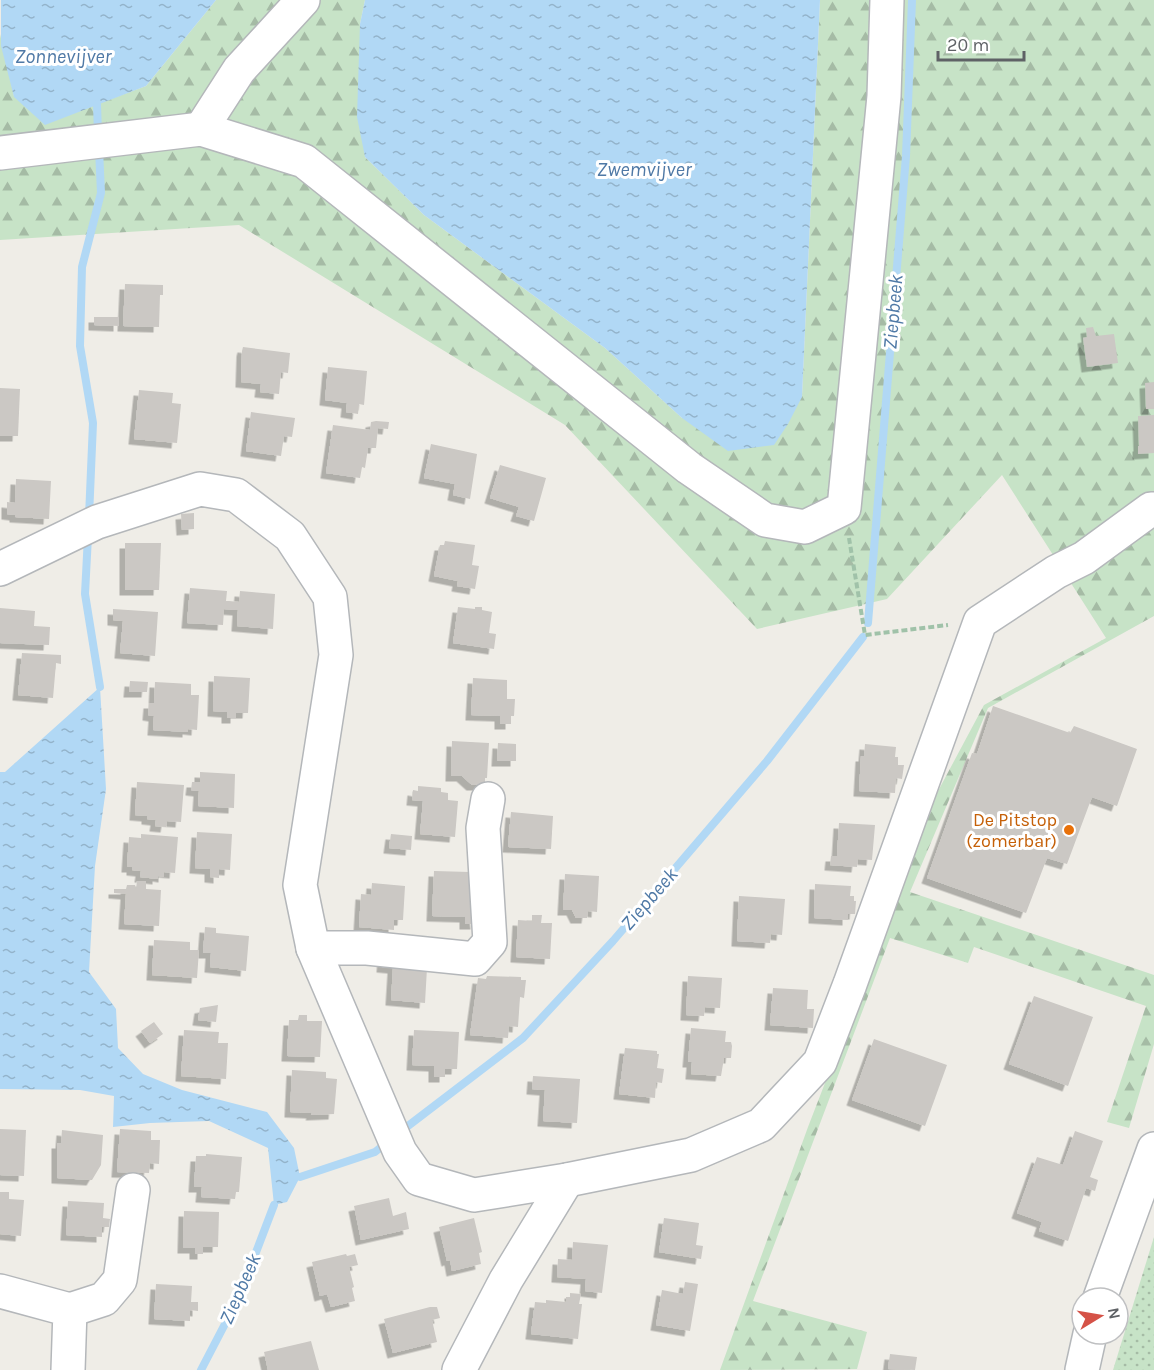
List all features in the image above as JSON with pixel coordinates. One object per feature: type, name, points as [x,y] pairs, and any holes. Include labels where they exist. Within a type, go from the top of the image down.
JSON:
[{"type":"street","points":[[201,129],[239,70],[303,0]]},
{"type":"street","points":[[0,153],[201,129],[304,161],[689,468],[765,520],[805,527],[844,508],[884,96],[887,0]]},
{"type":"street","points":[[4,558],[97,522],[200,489],[236,495],[290,536],[330,597],[336,655],[300,885],[313,948],[400,1152],[419,1179],[474,1196],[692,1155],[761,1125],[820,1062],[980,622],[1056,573],[1084,558],[1154,509]]},
{"type":"street","points":[[313,948],[367,948],[475,959],[490,942],[483,828],[488,799]]},
{"type":"street","points":[[1104,1286],[1154,1149]]},
{"type":"street","points":[[459,1370],[506,1280],[567,1180]]},
{"type":"street","points":[[0,1291],[70,1310],[104,1299],[120,1280],[133,1190]]},
{"type":"street","points":[[68,1370],[70,1310]]},
{"type":"street","points":[[1082,1370],[1087,1346]]},
{"type":"path","points":[[844,508],[865,635],[980,622]]},
{"type":"green space","points":[[216,0],[365,0],[360,24],[365,157],[424,215],[605,348],[682,418],[802,397],[820,0],[1154,0],[1154,616],[988,708],[910,892],[1154,975],[1154,1044],[1129,1128],[1107,1122],[1146,1006],[974,947],[968,963],[890,938],[753,1301],[867,1332],[857,1369],[720,1370],[808,1127],[937,793],[984,705],[1106,638],[1002,475],[887,599],[757,629],[565,425],[239,225],[0,240],[0,34],[14,96],[97,104],[146,86]]},
{"type":"green space","points":[[1154,1237],[1154,1370],[1113,1370],[1120,1346],[1130,1346],[1130,1315]]},
{"type":"water","name":"Zonnevijver","points":[[1,0],[216,0],[146,86],[45,125],[14,97],[1,46]]},
{"type":"water","name":"Zwemvijver","points":[[365,0],[820,0],[802,397],[774,445],[728,451],[682,418],[605,348],[424,215],[365,157],[357,117],[360,24]]},
{"type":"water","points":[[100,687],[106,789],[95,866],[89,972],[116,1009],[118,1048],[143,1074],[182,1090],[267,1112],[294,1148],[300,1177],[287,1202],[274,1205],[268,1148],[209,1121],[113,1127],[114,1096],[80,1090],[0,1089],[0,772],[5,772]]},
{"type":"building","points":[[125,284],[163,285],[163,295],[160,295],[159,327],[123,326]]},
{"type":"building","points":[[94,317],[119,317],[119,326],[94,325]]},
{"type":"building","points":[[1093,327],[1096,336],[1114,334],[1118,363],[1087,367],[1083,338],[1087,337],[1086,328]]},
{"type":"building","points":[[243,347],[290,353],[288,373],[281,372],[279,394],[260,392],[261,384],[241,382]]},
{"type":"building","points":[[328,367],[367,371],[364,405],[359,404],[358,414],[346,412],[347,403],[325,400]]},
{"type":"building","points":[[1154,382],[1154,409],[1146,409],[1145,383]]},
{"type":"building","points":[[0,388],[20,389],[18,436],[0,436]]},
{"type":"building","points":[[139,390],[173,393],[172,403],[181,404],[177,443],[134,439]]},
{"type":"building","points":[[251,412],[295,418],[292,437],[284,436],[281,456],[246,451]]},
{"type":"building","points":[[1154,415],[1154,453],[1138,454],[1138,416]]},
{"type":"building","points":[[371,422],[389,422],[388,429],[378,428],[376,448],[368,448],[365,468],[362,467],[360,478],[326,473],[333,425],[370,430]]},
{"type":"building","points":[[431,444],[477,454],[470,499],[453,495],[455,484],[424,478]]},
{"type":"building","points":[[500,465],[546,478],[534,521],[516,516],[519,507],[490,498]]},
{"type":"building","points":[[16,479],[51,481],[49,519],[15,517],[15,515],[7,514],[7,502],[15,503]]},
{"type":"building","points":[[194,513],[194,529],[182,530],[181,514]]},
{"type":"building","points":[[445,541],[475,545],[472,565],[479,566],[475,589],[457,586],[458,581],[434,576],[440,545],[444,545]]},
{"type":"building","points":[[125,543],[161,543],[159,590],[125,590]]},
{"type":"building","points":[[190,588],[227,591],[226,601],[239,602],[240,591],[275,594],[273,629],[237,626],[238,610],[224,609],[223,625],[187,623]]},
{"type":"building","points":[[458,607],[475,609],[475,607],[482,607],[482,610],[492,612],[489,633],[496,634],[494,649],[453,643]]},
{"type":"building","points":[[0,608],[35,611],[34,626],[50,627],[49,645],[0,643]]},
{"type":"building","points":[[113,609],[158,612],[155,656],[120,653],[123,621],[113,620]]},
{"type":"building","points":[[22,653],[61,655],[61,664],[56,663],[53,698],[18,695]]},
{"type":"building","points":[[214,676],[250,678],[248,713],[236,713],[236,718],[227,718],[227,712],[213,711]]},
{"type":"building","points":[[473,678],[507,680],[507,699],[515,699],[511,724],[500,724],[500,716],[471,715]]},
{"type":"building","points":[[130,681],[148,682],[147,692],[129,692]]},
{"type":"building","points":[[155,682],[191,684],[191,695],[199,695],[197,730],[188,729],[188,732],[153,730],[154,716],[148,715],[149,703],[154,703]]},
{"type":"building","points":[[993,706],[1070,733],[1074,726],[1137,749],[1117,806],[1092,797],[1067,864],[1047,858],[1026,913],[927,878],[972,753],[977,754]]},
{"type":"building","points":[[452,741],[489,743],[485,785],[472,785],[462,776],[451,776]]},
{"type":"building","points":[[498,743],[516,744],[516,761],[497,761]]},
{"type":"building","points":[[865,744],[896,747],[895,757],[898,757],[898,765],[904,765],[902,779],[896,778],[895,793],[859,791],[861,756],[864,756]]},
{"type":"building","points":[[200,772],[235,774],[234,808],[198,806],[199,791],[191,790],[192,782],[200,782]]},
{"type":"building","points":[[137,782],[184,785],[181,822],[167,821],[166,827],[155,826],[156,820],[147,819],[147,816],[135,815]]},
{"type":"building","points":[[418,786],[441,788],[441,792],[448,793],[448,800],[458,801],[455,837],[420,834],[423,801],[412,800],[413,790],[418,791]]},
{"type":"building","points":[[511,812],[553,816],[551,849],[508,847]]},
{"type":"building","points":[[839,823],[875,825],[872,860],[858,859],[857,867],[830,865],[831,856],[837,856]]},
{"type":"building","points":[[197,832],[232,834],[230,870],[219,869],[219,878],[210,877],[210,869],[195,868]]},
{"type":"building","points":[[141,834],[178,837],[175,873],[164,872],[164,877],[158,876],[158,879],[140,877],[141,871],[127,867],[129,837],[141,838]]},
{"type":"building","points":[[391,834],[412,836],[411,850],[389,848]]},
{"type":"building","points":[[434,871],[470,872],[476,924],[465,924],[465,917],[432,916]]},
{"type":"building","points":[[565,874],[599,876],[597,912],[588,911],[587,918],[576,918],[572,910],[563,910]]},
{"type":"building","points":[[137,881],[146,881],[146,889],[161,890],[159,926],[124,924],[126,894],[114,893],[114,889],[126,889],[127,885],[135,885],[136,889]]},
{"type":"building","points":[[372,883],[405,886],[403,920],[394,920],[394,930],[359,927],[361,894],[371,895]]},
{"type":"building","points":[[815,884],[851,886],[850,896],[854,896],[854,901],[856,901],[855,914],[848,914],[848,920],[814,918]]},
{"type":"building","points":[[739,896],[785,899],[782,935],[771,934],[770,943],[737,941]]},
{"type":"building","points":[[532,915],[542,915],[541,923],[552,923],[550,959],[516,957],[518,920],[532,921]]},
{"type":"building","points":[[205,927],[216,928],[216,933],[249,936],[246,971],[210,967],[211,953],[203,953]]},
{"type":"building","points":[[154,940],[190,942],[190,950],[199,950],[197,978],[152,975]]},
{"type":"building","points":[[383,956],[427,968],[425,1003],[391,1000],[393,968],[382,967]]},
{"type":"building","points":[[487,976],[521,977],[521,980],[526,980],[524,998],[520,997],[518,1027],[509,1026],[508,1038],[470,1035],[478,978],[486,979]]},
{"type":"building","points":[[688,976],[722,978],[720,1008],[705,1007],[704,1016],[686,1015]]},
{"type":"building","points":[[773,988],[808,990],[807,1009],[814,1009],[813,1028],[770,1025]]},
{"type":"building","points":[[1034,996],[1093,1017],[1068,1086],[1009,1064]]},
{"type":"building","points":[[218,1005],[216,1022],[198,1020],[200,1008]]},
{"type":"building","points":[[299,1015],[307,1015],[307,1021],[322,1021],[320,1057],[287,1056],[289,1020],[298,1020]]},
{"type":"building","points":[[154,1022],[163,1034],[150,1043],[141,1031]]},
{"type":"building","points":[[691,1028],[726,1031],[725,1042],[731,1042],[732,1046],[731,1058],[724,1058],[721,1076],[691,1074],[692,1062],[688,1062]]},
{"type":"building","points":[[184,1030],[219,1032],[218,1043],[228,1043],[226,1079],[181,1076]]},
{"type":"building","points":[[414,1030],[459,1032],[457,1069],[445,1069],[445,1077],[434,1077],[434,1066],[412,1065]]},
{"type":"building","points":[[874,1039],[947,1065],[925,1126],[852,1100]]},
{"type":"building","points":[[625,1048],[657,1051],[659,1054],[657,1068],[664,1069],[662,1083],[656,1082],[655,1098],[619,1094]]},
{"type":"building","points":[[292,1070],[326,1072],[326,1078],[337,1079],[334,1114],[311,1115],[312,1113],[290,1112]]},
{"type":"building","points":[[533,1076],[580,1079],[577,1123],[543,1121],[545,1090],[532,1089]]},
{"type":"building","points":[[0,1129],[26,1130],[24,1176],[0,1175]]},
{"type":"building","points":[[120,1129],[151,1131],[151,1140],[160,1140],[159,1164],[150,1163],[149,1173],[117,1172]]},
{"type":"building","points":[[62,1130],[103,1135],[101,1165],[92,1180],[57,1178],[57,1143],[61,1143]]},
{"type":"building","points":[[1075,1131],[1103,1141],[1090,1177],[1098,1180],[1095,1191],[1086,1188],[1068,1241],[1039,1231],[1042,1222],[1017,1213],[1037,1157],[1063,1165]]},
{"type":"building","points":[[206,1154],[242,1157],[239,1192],[236,1192],[235,1199],[201,1197],[202,1187],[194,1187],[196,1156],[206,1156]]},
{"type":"building","points":[[0,1192],[9,1192],[9,1199],[24,1200],[21,1236],[0,1234]]},
{"type":"building","points":[[389,1198],[393,1216],[406,1212],[409,1229],[361,1240],[354,1206]]},
{"type":"building","points":[[68,1201],[104,1203],[103,1218],[110,1219],[109,1227],[102,1227],[102,1237],[66,1235]]},
{"type":"building","points":[[184,1211],[219,1212],[218,1247],[203,1247],[203,1254],[195,1254],[195,1248],[183,1248]]},
{"type":"building","points":[[474,1218],[482,1252],[479,1253],[481,1264],[452,1271],[450,1260],[447,1261],[439,1227]]},
{"type":"building","points":[[664,1218],[699,1223],[696,1245],[703,1246],[701,1259],[659,1252]]},
{"type":"building","points":[[573,1242],[608,1245],[602,1293],[585,1291],[586,1279],[557,1277],[558,1259],[572,1260]]},
{"type":"building","points":[[346,1254],[347,1256],[355,1254],[358,1265],[349,1267],[355,1301],[331,1307],[327,1294],[320,1296],[312,1262]]},
{"type":"building","points":[[685,1282],[698,1284],[690,1331],[656,1325],[662,1290],[683,1294]]},
{"type":"building","points":[[156,1284],[192,1286],[191,1302],[198,1302],[198,1311],[190,1310],[190,1321],[154,1319]]},
{"type":"building","points":[[570,1293],[581,1294],[578,1339],[531,1334],[535,1302],[546,1303],[546,1300],[566,1302],[566,1297],[570,1297]]},
{"type":"building","points":[[437,1307],[440,1318],[432,1320],[437,1342],[393,1353],[384,1319]]},
{"type":"building","points":[[311,1341],[319,1370],[268,1370],[264,1352]]},
{"type":"building","points":[[890,1354],[917,1357],[915,1370],[888,1369]]},
{"type":"waterway","name":"Ziepbeek","points":[[868,623],[906,156],[912,0]]},
{"type":"waterway","points":[[97,104],[98,133]]},
{"type":"waterway","points":[[89,517],[93,423],[80,346],[82,267],[101,193],[99,149]]},
{"type":"waterway","points":[[88,536],[85,594],[100,687]]},
{"type":"waterway","name":"Ziepbeek","points":[[404,1129],[523,1038],[613,941],[767,761],[863,637]]},
{"type":"waterway","name":"Ziepbeek","points":[[300,1177],[375,1152],[385,1144]]},
{"type":"waterway","name":"Ziepbeek","points":[[201,1370],[239,1297],[274,1205]]},
{"type":"place","name":"De Pitstop (zomerbar)","points":[[1069,830]]}]
